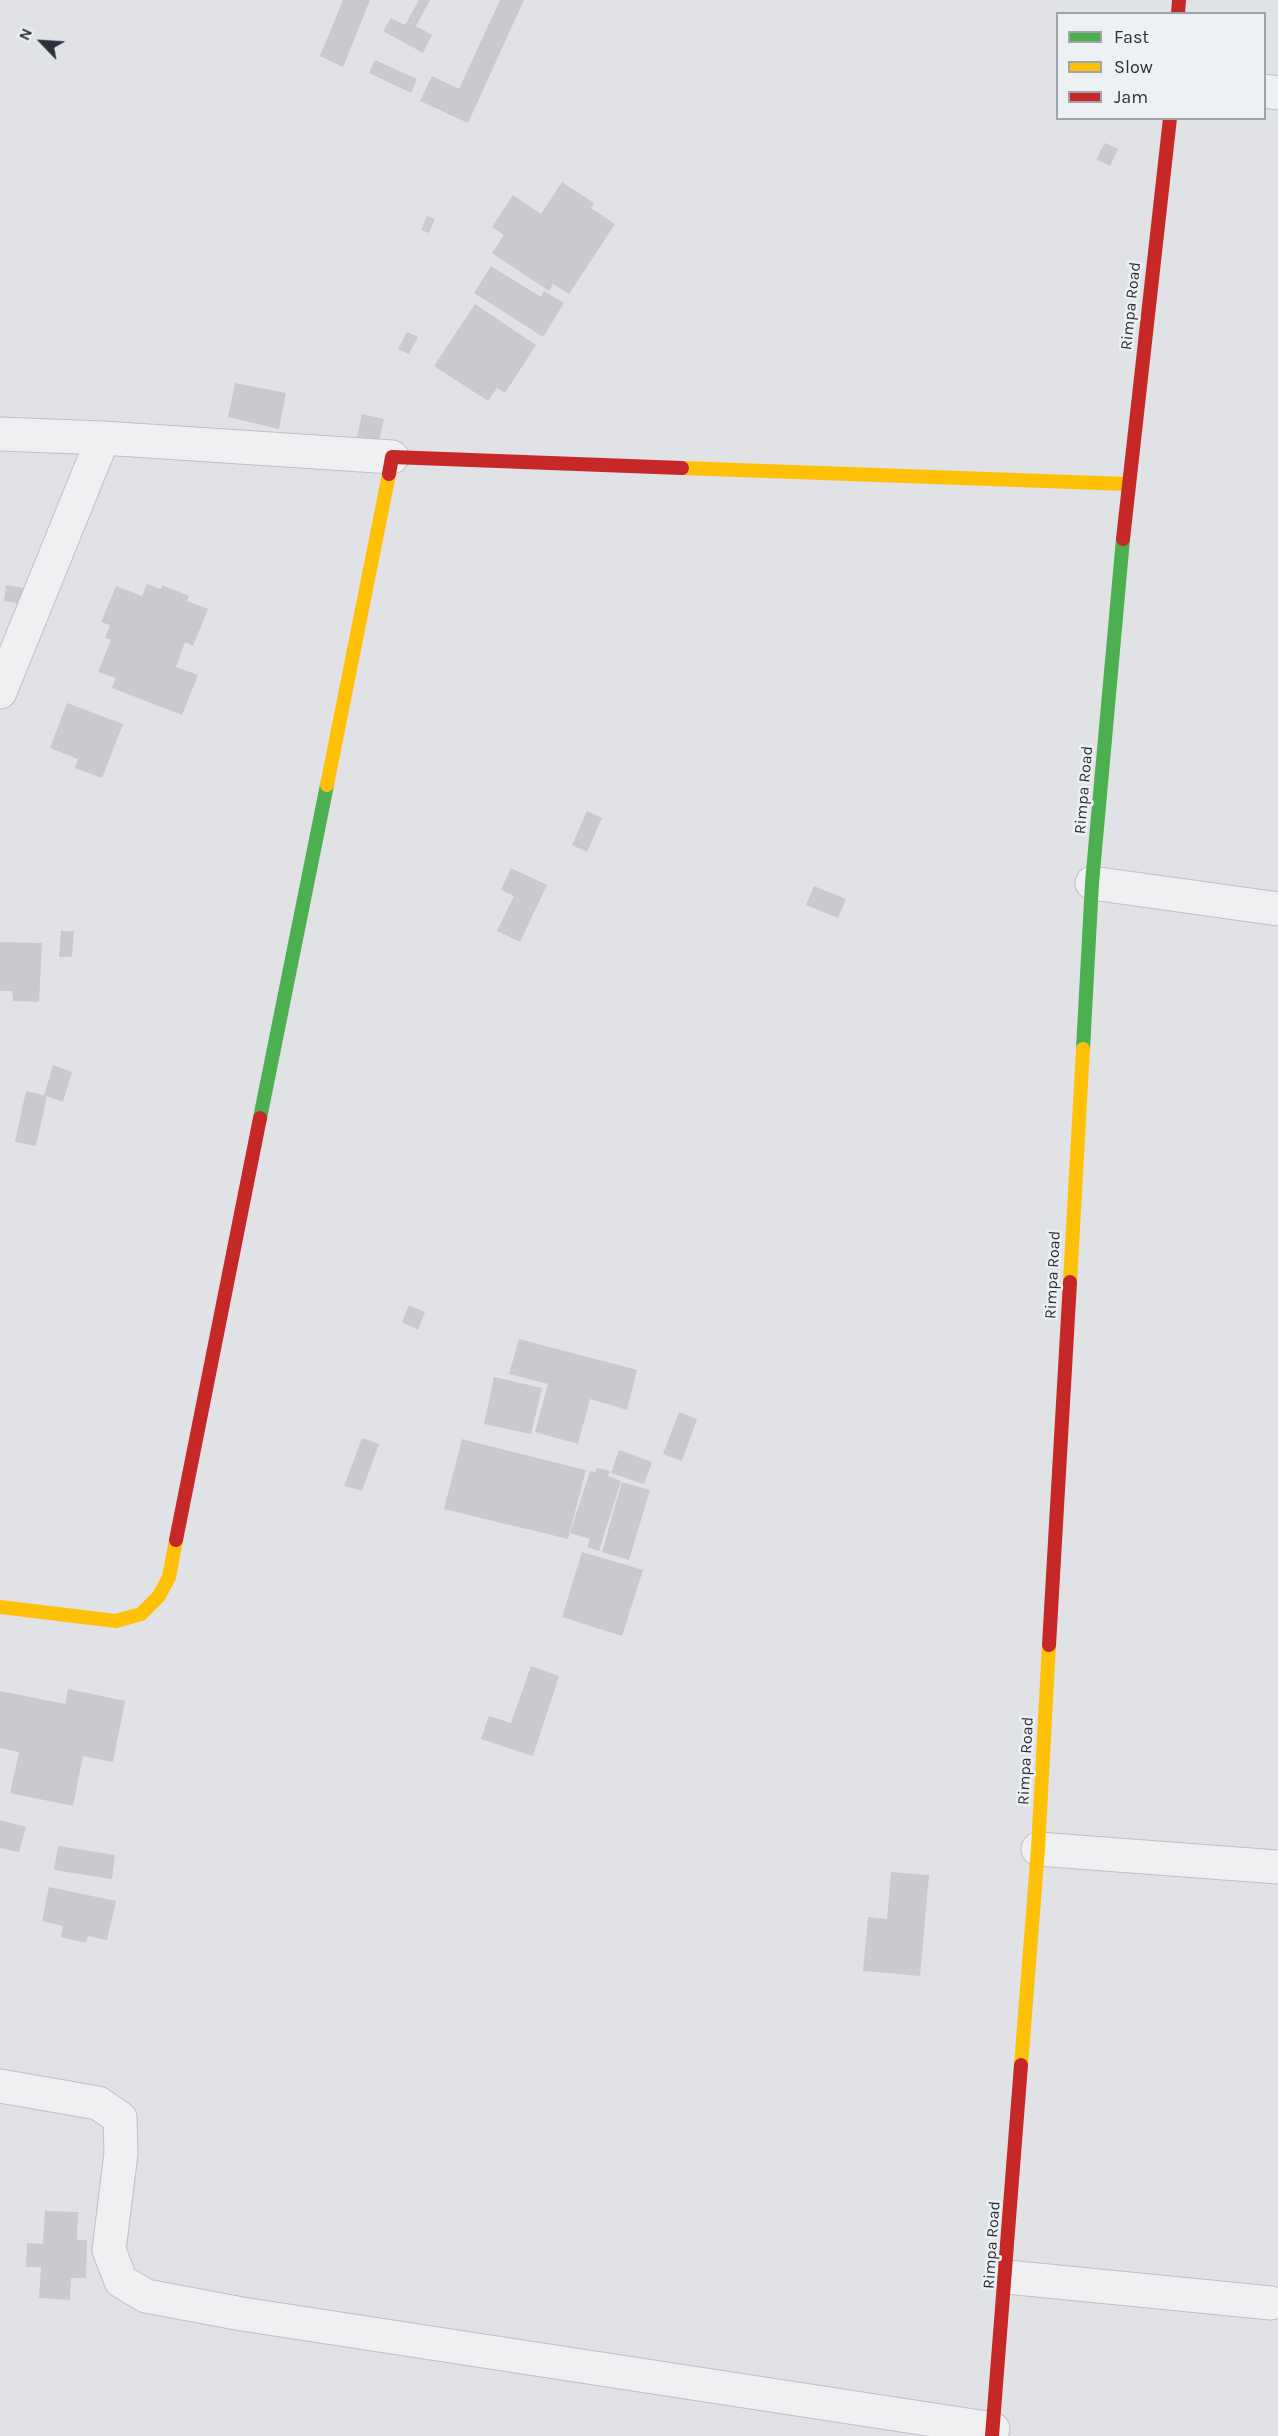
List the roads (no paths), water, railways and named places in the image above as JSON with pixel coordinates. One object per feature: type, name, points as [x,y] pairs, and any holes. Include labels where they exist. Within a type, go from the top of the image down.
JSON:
[{"type":"street","name":"Rimpa Road","points":[[992,2432],[1007,2277],[1038,1849],[1092,883],[1128,484],[1170,120]]},
{"type":"street","points":[[0,434],[103,438],[392,457],[1128,484]]},
{"type":"street","points":[[0,692],[103,438]]},
{"type":"street","points":[[0,1607],[116,1621],[141,1614],[159,1596],[169,1577],[392,457]]},
{"type":"street","points":[[1092,883],[1278,909]]},
{"type":"street","points":[[1038,1849],[1278,1867]]},
{"type":"street","points":[[0,2086],[98,2103],[120,2118],[121,2153],[109,2250],[121,2281],[146,2296],[242,2314],[992,2432]]},
{"type":"street","points":[[1007,2277],[1271,2303]]}]
